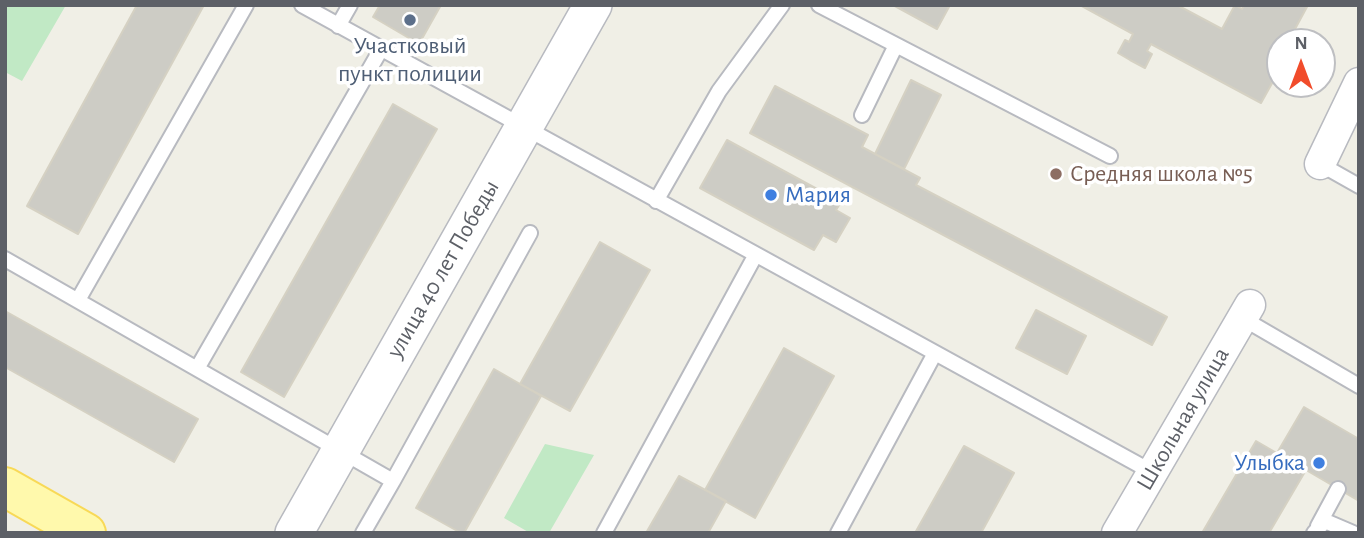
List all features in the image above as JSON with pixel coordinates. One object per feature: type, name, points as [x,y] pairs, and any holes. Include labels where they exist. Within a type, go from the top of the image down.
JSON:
[{"type":"main road","points":[[12,495],[86,533]]},
{"type":"street","name":"улица 40 лет Победы","points":[[294,533],[593,5]]},
{"type":"street","points":[[1320,164],[1359,83]]},
{"type":"street","name":"Школьная улица","points":[[1117,533],[1246,312]]},
{"type":"lane","points":[[78,300],[246,5]]},
{"type":"lane","points":[[302,5],[380,51],[1152,472]]},
{"type":"lane","points":[[338,26],[349,5]]},
{"type":"lane","points":[[656,201],[712,101],[782,5]]},
{"type":"lane","points":[[819,5],[1110,156]]},
{"type":"lane","points":[[862,115],[896,45]]},
{"type":"lane","points":[[198,368],[380,51]]},
{"type":"lane","points":[[1320,164],[1359,186]]},
{"type":"lane","points":[[363,533],[530,233]]},
{"type":"lane","points":[[604,533],[755,256]]},
{"type":"lane","points":[[5,259],[393,481]]},
{"type":"lane","points":[[1246,312],[1359,386]]},
{"type":"lane","points":[[838,533],[935,353]]},
{"type":"lane","points":[[1316,529],[1338,489]]},
{"type":"lane","points":[[1316,529],[1325,521],[1334,522],[1353,533]]},
{"type":"green space","points":[[5,5],[66,5],[22,81],[5,72]]},
{"type":"green space","points":[[545,444],[594,455],[549,533],[530,533],[504,518]]},
{"type":"building","points":[[137,5],[204,5],[78,234],[27,206]]},
{"type":"building","points":[[380,5],[441,5],[419,44],[373,17]]},
{"type":"building","points":[[893,5],[950,5],[937,29]]},
{"type":"building","points":[[1080,5],[1177,5],[1222,29],[1235,5],[1242,9],[1244,5],[1308,5],[1296,28],[1266,28],[1266,94],[1261,103],[1151,44],[1147,51],[1152,54],[1145,68],[1130,60],[1118,53],[1125,40],[1129,42],[1133,34]]},
{"type":"building","points":[[911,80],[941,95],[904,169],[875,154]]},
{"type":"building","points":[[775,86],[868,135],[862,147],[920,178],[916,185],[1167,317],[1152,345],[750,133]]},
{"type":"building","points":[[393,104],[437,129],[284,397],[241,372]]},
{"type":"building","name":"Мария","points":[[727,140],[841,202],[836,210],[850,218],[836,242],[823,235],[814,250],[700,188]]},
{"type":"building","points":[[600,242],[650,270],[570,411],[520,384]]},
{"type":"building","points":[[1036,310],[1086,336],[1067,374],[1016,348]]},
{"type":"building","points":[[5,311],[198,419],[174,462],[5,367]]},
{"type":"building","points":[[784,348],[834,376],[755,518],[705,490]]},
{"type":"building","points":[[494,369],[541,396],[464,533],[461,533],[416,508]]},
{"type":"building","points":[[1304,407],[1359,439],[1359,501],[1277,453]]},
{"type":"building","points":[[1256,441],[1306,470],[1269,533],[1202,533]]},
{"type":"building","points":[[964,446],[1014,473],[981,533],[915,533]]},
{"type":"building","points":[[679,476],[726,501],[708,533],[646,533]]},
{"type":"place","name":"Участковый пункт полиции","points":[[410,20]]},
{"type":"place","name":"Средняя школа №5","points":[[1056,174]]},
{"type":"place","name":"Мария","points":[[771,195]]},
{"type":"place","name":"Улыбка","points":[[1319,463]]}]
